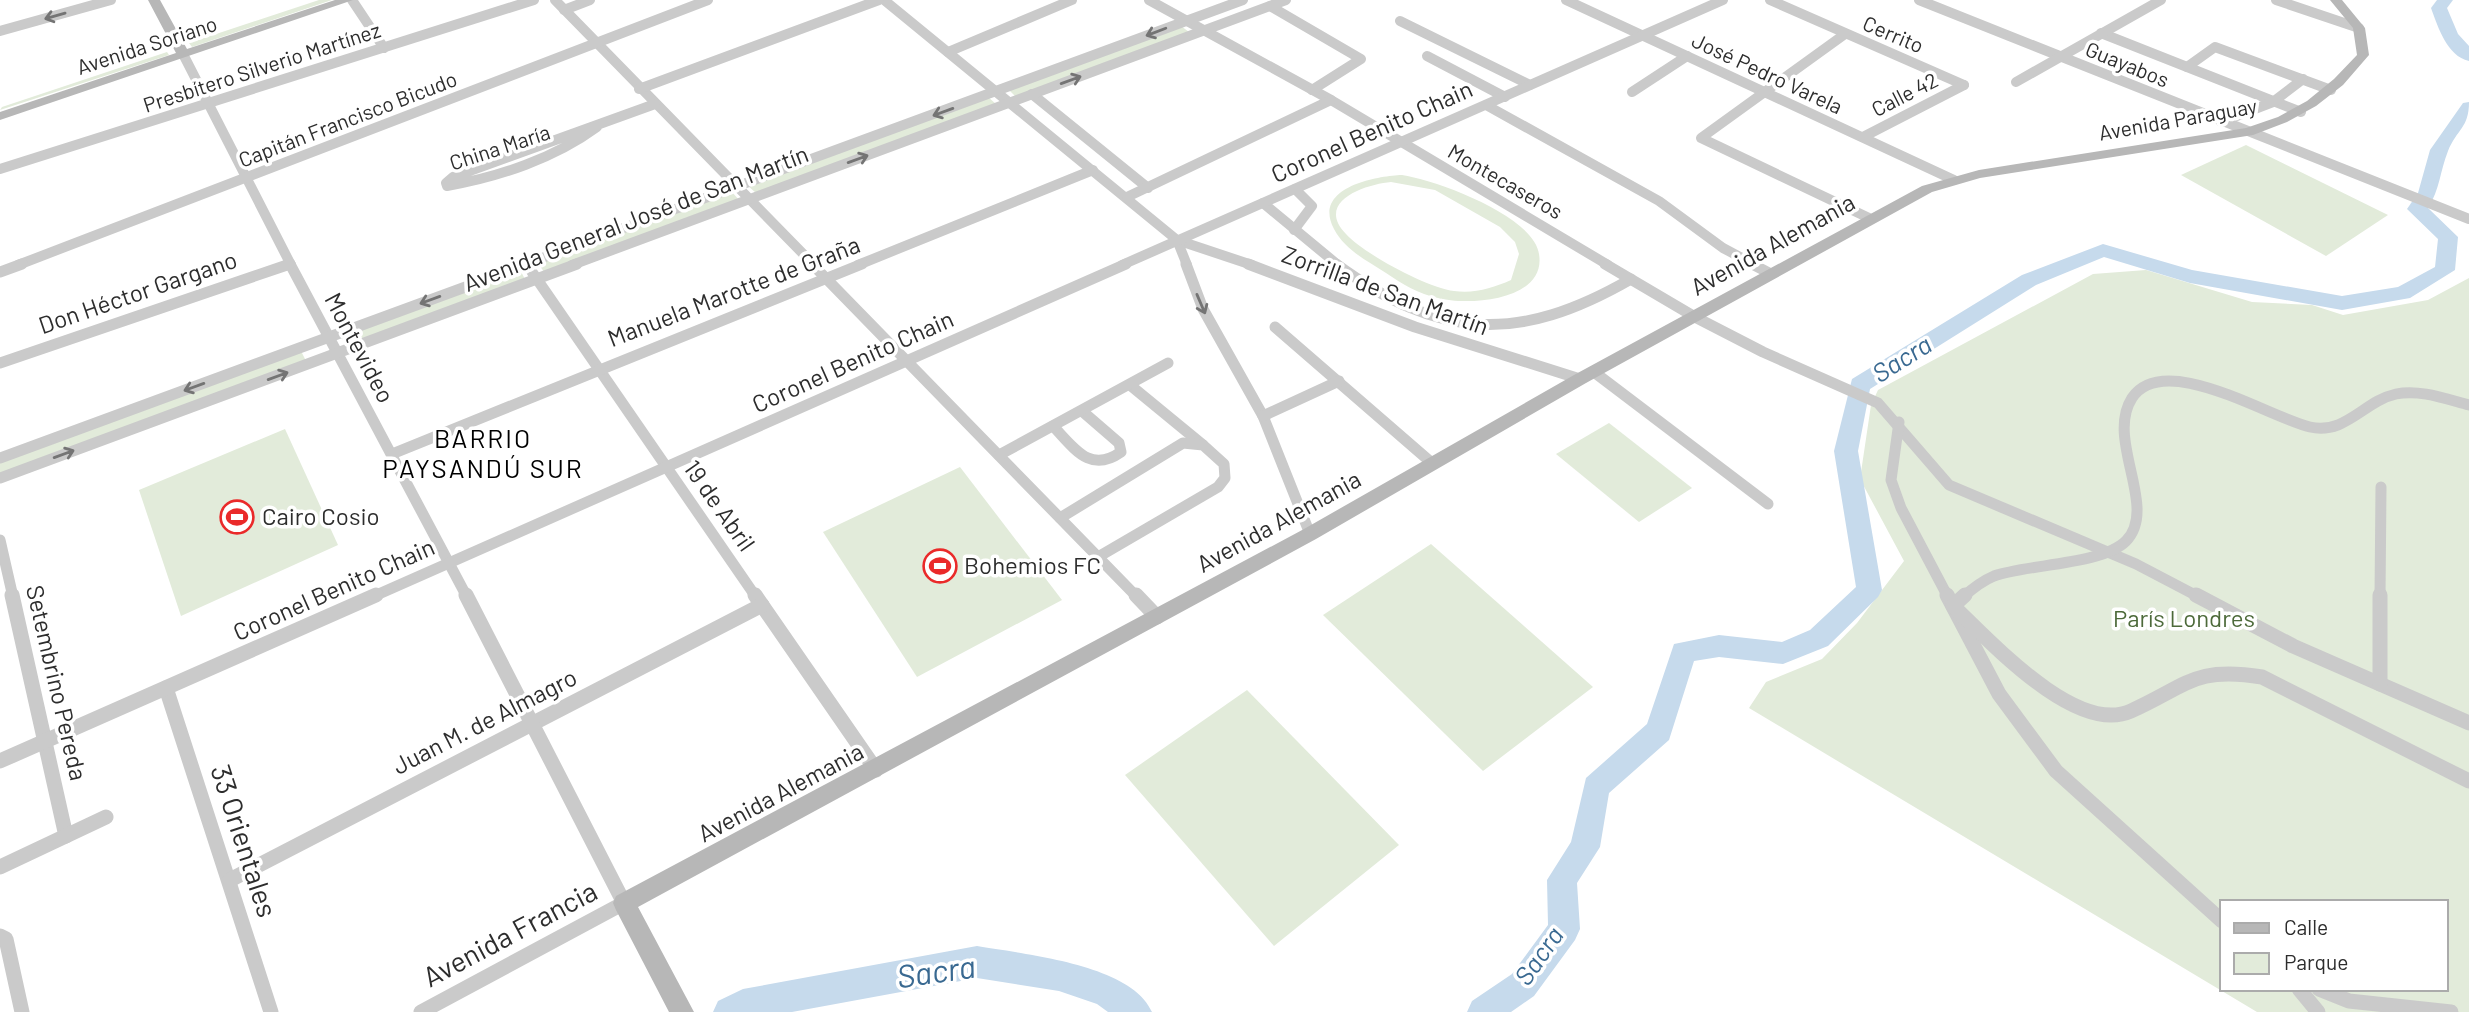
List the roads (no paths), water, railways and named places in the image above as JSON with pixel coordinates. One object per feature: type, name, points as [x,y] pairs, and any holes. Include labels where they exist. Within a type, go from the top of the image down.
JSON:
[{"type":"street","points":[[0,31],[111,0]]},
{"type":"street","name":"Montevideo","points":[[154,0],[290,264],[534,722],[624,903]]},
{"type":"street","name":"Avenida Soriano","points":[[0,116],[313,0]]},
{"type":"street","points":[[346,0],[384,48]]},
{"type":"street","name":"Avenida Soriano","points":[[0,104],[346,0]]},
{"type":"street","name":"Presbítero Silverio Martínez","points":[[0,169],[534,0]]},
{"type":"street","points":[[555,0],[1157,617]]},
{"type":"street","points":[[564,10],[590,0]]},
{"type":"street","name":"Capitán Francisco Bicudo","points":[[0,272],[708,0]]},
{"type":"street","points":[[639,89],[881,0]]},
{"type":"street","name":"Zorrilla de San Martín","points":[[881,0],[998,91],[1177,240],[1204,247],[1454,340],[1587,375],[1768,504]]},
{"type":"street","points":[[948,52],[1072,0]]},
{"type":"street","name":"Montecaseros","points":[[1149,0],[1331,100],[1695,317],[1878,403],[1899,422],[1931,471],[1949,485],[2107,552],[2293,646],[2469,723]]},
{"type":"street","name":"Avenida General José de San Martín","points":[[0,458],[1243,0]]},
{"type":"street","name":"Avenida General José de San Martín","points":[[0,478],[1286,0]]},
{"type":"street","name":"José Pedro Varela","points":[[1566,0],[1954,180]]},
{"type":"street","name":"Coronel Benito Chain","points":[[0,761],[1723,0]]},
{"type":"street","name":"Cerrito","points":[[1770,0],[1964,85]]},
{"type":"street","points":[[2016,82],[2161,0]]},
{"type":"street","points":[[2276,0],[2358,28]]},
{"type":"street","points":[[2336,0],[2358,28]]},
{"type":"street","name":"Guayabos","points":[[1927,1],[2058,57],[2402,191]]},
{"type":"street","points":[[1270,6],[1361,59],[1312,90]]},
{"type":"street","points":[[1400,21],[1530,85]]},
{"type":"street","name":"Avenida Paraguay","points":[[1954,180],[2248,132],[2301,113],[2332,90],[2362,55],[2358,28]]},
{"type":"street","points":[[2101,33],[2301,113]]},
{"type":"street","points":[[1845,34],[1701,138],[1868,218]]},
{"type":"street","points":[[2187,68],[2215,47],[2332,90]]},
{"type":"street","points":[[1427,56],[1505,97]]},
{"type":"street","points":[[1632,92],[1686,56]]},
{"type":"street","points":[[2221,122],[2273,102],[2303,79]]},
{"type":"street","name":"Calle 42","points":[[1863,137],[1964,85]]},
{"type":"street","points":[[1032,94],[1148,188]]},
{"type":"street","points":[[1127,197],[1331,100]]},
{"type":"street","name":"China María","points":[[597,127],[585,138],[558,150],[447,186],[446,183],[453,177],[655,104]]},
{"type":"street","points":[[1486,105],[1660,201],[1723,248],[1771,274]]},
{"type":"street","name":"Manuela Marotte de Graña","points":[[392,454],[596,369],[1093,170]]},
{"type":"street","name":"Avenida Alemania","points":[[624,903],[876,770],[1310,534],[1868,218],[1927,188],[1954,180]]},
{"type":"street","points":[[1294,230],[1312,206],[1296,188]]},
{"type":"street","points":[[2402,191],[2469,219]]},
{"type":"street","points":[[1262,203],[1360,281],[1418,313],[1458,323],[1502,324],[1563,314],[1631,279]]},
{"type":"street","name":"Zorrilla de San Martín","points":[[1177,240],[1202,309],[1264,416],[1310,534]]},
{"type":"street","name":"Don Héctor Gargano","points":[[0,363],[290,264]]},
{"type":"street","name":"19 de Abril","points":[[527,265],[596,369],[876,770]]},
{"type":"street","points":[[1275,327],[1433,464]]},
{"type":"street","points":[[999,456],[1168,363]]},
{"type":"street","points":[[1953,606],[1974,587],[1998,575],[2107,552],[2127,541],[2136,523],[2133,484],[2123,440],[2124,418],[2133,397],[2145,385],[2161,379],[2191,382],[2313,428],[2348,423],[2395,394],[2443,398],[2469,405]]},
{"type":"street","points":[[1264,416],[1339,381]]},
{"type":"street","points":[[1098,557],[1218,487],[1225,478],[1224,464],[1130,385]]},
{"type":"street","points":[[1053,426],[1087,460],[1098,464],[1112,461],[1121,452],[1119,443],[1082,411]]},
{"type":"street","points":[[1899,422],[1891,480],[1901,508],[1999,694],[2056,771],[2220,919]]},
{"type":"street","points":[[1060,518],[1183,443],[1203,445]]},
{"type":"street","points":[[2379,684],[2381,487]]},
{"type":"street","name":"Setembrino Pereda","points":[[0,541],[2,564],[47,741],[66,836]]},
{"type":"street","name":"Juan M. de Almagro","points":[[230,880],[762,605]]},
{"type":"street","points":[[1953,606],[2014,663],[2079,708],[2100,715],[2124,714],[2191,677],[2208,671],[2228,671],[2262,677],[2469,781]]},
{"type":"street","name":"33 Orientales","points":[[166,688],[271,1012]]},
{"type":"street","points":[[0,867],[106,817]]},
{"type":"street","points":[[624,903],[679,1006]]},
{"type":"street","name":"Avenida Francia","points":[[421,1012],[624,903]]},
{"type":"street","points":[[0,936],[6,939],[23,1012]]},
{"type":"street","points":[[2301,991],[2318,1012]]},
{"type":"street","points":[[2324,991],[2349,1001],[2451,1012]]},
{"type":"waterway","name":"Sacra","points":[[2445,0],[2439,8],[2450,36],[2469,56]]},
{"type":"waterway","name":"Sacra","points":[[1483,1012],[1523,985],[1564,929],[1562,880],[1585,847],[1596,787],[1659,731],[1683,652],[1719,646],[1783,653],[1819,638],[1869,590],[1846,451],[1860,385],[2029,280],[2103,250],[2190,276],[2342,303],[2403,293],[2445,270],[2448,237],[2417,209],[2428,193],[2439,150],[2469,107]]},
{"type":"waterway","name":"Sacra","points":[[729,1012],[743,1005],[977,962],[1059,975],[1107,992],[1136,1012]]},
{"type":"place","name":"Cairo Cosio","points":[[237,517]]},
{"type":"place","name":"Bohemios FC","points":[[940,566]]},
{"type":"district","name":"BARRIO PAYSANDÚ SUR","points":[[483,454]]},
{"type":"park label","name":"París Londres","points":[[2184,619]]}]
